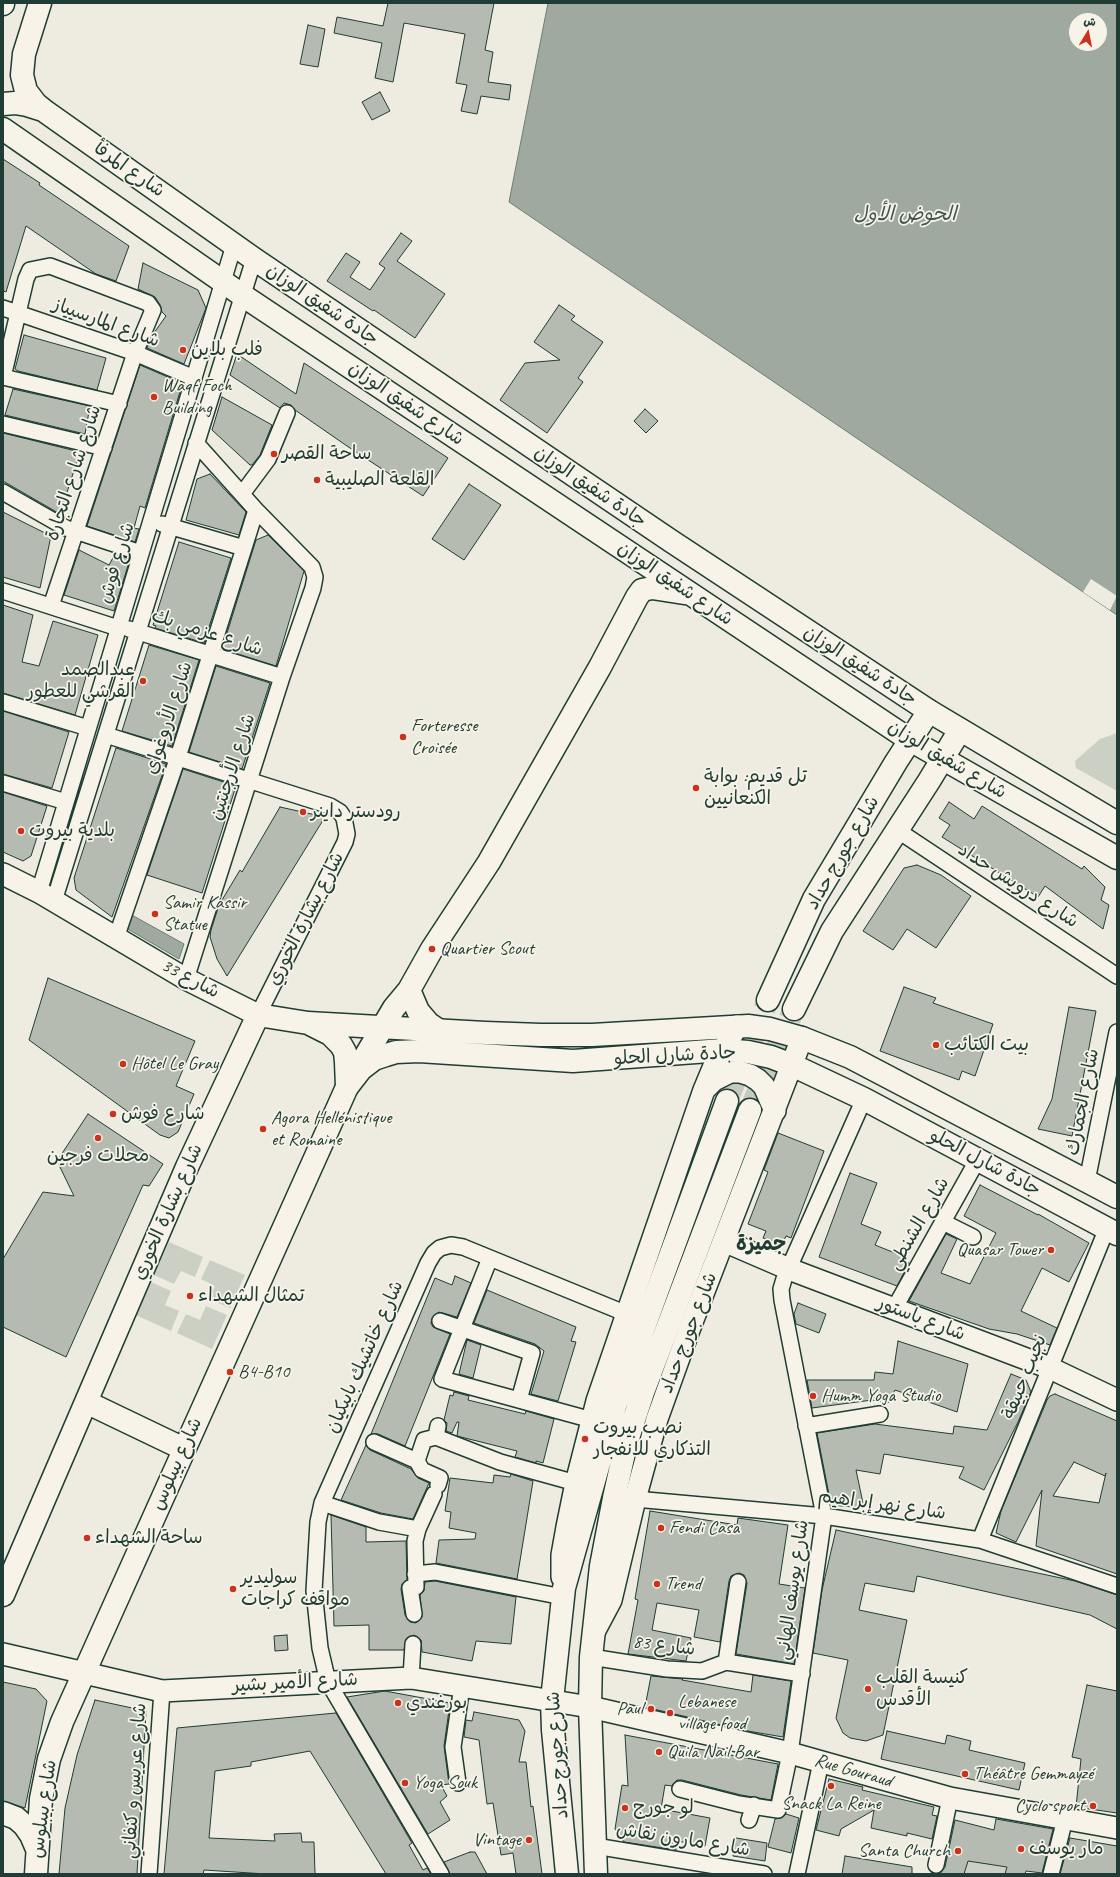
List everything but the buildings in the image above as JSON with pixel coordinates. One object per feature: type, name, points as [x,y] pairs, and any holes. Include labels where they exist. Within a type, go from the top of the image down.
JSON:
[{"type":"main road","name":"شارع المرفأ","points":[[40,3],[24,54],[22,68],[22,80],[26,92],[36,104],[254,259]]},
{"type":"main road","points":[[3,104],[15,103],[27,105],[46,112]]},
{"type":"main road","name":"شارع المرفأ","points":[[5,133],[242,295]]},
{"type":"main road","name":"جادة شفيق الوزان","points":[[254,259],[671,542],[929,711]]},
{"type":"main road","name":"شارع شفيق الوزان","points":[[242,295],[910,740],[1117,858]]},
{"type":"main road","points":[[347,1086],[394,1008],[410,990],[432,949],[489,862],[600,667],[637,597],[642,590],[652,588],[691,594]]},
{"type":"main road","name":"شارع شفيق الوزان","points":[[929,711],[1117,823]]},
{"type":"main road","name":"شارع جورج حداد","points":[[768,1000],[814,899],[929,711]]},
{"type":"main road","name":"شارع جورج حداد","points":[[794,1009],[832,931],[960,730]]},
{"type":"main road","points":[[410,990],[418,1011],[429,1024],[438,1030]]},
{"type":"main road","name":"شارع 33","points":[[258,1015],[308,1023],[382,1027]]},
{"type":"main road","name":"شارع بشارة الخوري","points":[[3,1595],[184,1173],[258,1015]]},
{"type":"main road","points":[[308,1023],[330,1034],[341,1045],[345,1052],[347,1086]]},
{"type":"main road","name":"جادة شارل الحلو","points":[[382,1027],[485,1033],[592,1035],[737,1026],[770,1029],[802,1038],[850,1057],[1117,1198]]},
{"type":"main road","name":"جادة شارل الحلو","points":[[347,1086],[365,1064],[374,1059],[396,1052],[406,1051],[573,1060],[723,1050],[771,1056],[864,1099],[1112,1231]]},
{"type":"main road","name":"شارع بيبلوس","points":[[36,1874],[41,1799],[49,1759],[62,1722],[347,1086]]},
{"type":"main road","name":"شارع جورج حداد","points":[[567,1874],[553,1730],[552,1700],[564,1592],[616,1406],[727,1101]]},
{"type":"main road","name":"شارع جورج حداد","points":[[596,1874],[590,1707],[592,1657],[601,1566],[614,1498],[626,1444],[643,1392],[750,1110]]},
{"type":"main road","points":[[86,1402],[184,1449]]},
{"type":"main road","points":[[3,1813],[16,1818],[24,1826],[31,1835],[37,1848]]},
{"type":"street","name":"شارع فوش","points":[[46,897],[66,802],[234,245]]},
{"type":"street","points":[[46,897],[106,735],[254,259]]},
{"type":"street","name":"شارع شارع التجارة","points":[[18,313],[26,279],[30,270],[50,266],[148,303],[153,310],[135,353],[51,606]]},
{"type":"street","name":"شارع المارسيياز","points":[[3,308],[135,353],[194,378]]},
{"type":"street","points":[[18,313],[3,377],[118,404]]},
{"type":"street","points":[[242,494],[268,459],[287,413]]},
{"type":"street","points":[[3,424],[104,448]]},
{"type":"street","points":[[196,443],[256,510]]},
{"type":"street","points":[[3,492],[66,528],[141,553]]},
{"type":"street","name":"شارع الأروغواي","points":[[116,938],[178,757],[256,510]]},
{"type":"street","name":"شارع الأرجنتين","points":[[186,979],[282,677],[313,588],[315,577],[312,567],[256,510]]},
{"type":"street","points":[[151,521],[244,548]]},
{"type":"street","name":"شارع عزمي بك","points":[[3,591],[282,677]]},
{"type":"street","points":[[3,702],[88,728]]},
{"type":"street","name":"شارع بشارة الخوري","points":[[106,735],[250,779],[330,806],[340,812],[344,818],[347,826],[347,834],[341,848],[258,1015]]},
{"type":"street","points":[[3,783],[66,802]]},
{"type":"street","name":"شارع درويش حداد","points":[[897,830],[1117,976]]},
{"type":"street","name":"شارع 33","points":[[7,880],[46,897],[186,979],[258,1015]]},
{"type":"street","name":"شارع جورج حداد","points":[[564,1592],[561,1572],[562,1555],[576,1483],[597,1400],[704,1090],[723,1050],[737,1026]]},
{"type":"street","name":"شارع الجمارك","points":[[1087,1181],[1117,1032]]},
{"type":"street","name":"شارع جورج حداد","points":[[594,1633],[611,1600],[635,1499],[657,1419],[802,1038]]},
{"type":"street","points":[[704,1090],[721,1075],[730,1072],[740,1072],[758,1080],[764,1086],[775,1111]]},
{"type":"street","name":"شارع يوسف الهاني","points":[[680,1790],[739,1804],[752,1813],[778,1810],[790,1753],[824,1516],[782,1300],[783,1284],[864,1099]]},
{"type":"street","name":"شارع الشنطي","points":[[894,1309],[978,1159]]},
{"type":"street","points":[[943,1222],[973,1237]]},
{"type":"street","name":"نجيب حبيقة","points":[[980,1540],[1050,1368],[1112,1231]]},
{"type":"street","name":"شارع باستور","points":[[724,1241],[789,1269],[1050,1368],[1117,1400]]},
{"type":"street","name":"شارع خاتشيك بابيكيان","points":[[441,1874],[328,1682],[320,1648],[314,1591],[318,1522],[322,1503],[428,1263],[434,1253],[440,1248],[451,1245],[463,1247],[627,1314]]},
{"type":"street","points":[[490,1258],[442,1379],[592,1420]]},
{"type":"street","points":[[440,1321],[532,1353],[519,1400]]},
{"type":"street","points":[[806,1426],[880,1414]]},
{"type":"street","points":[[417,1461],[424,1440],[437,1431],[500,1462],[576,1483]]},
{"type":"street","points":[[374,1442],[417,1461],[422,1470],[440,1478],[414,1541],[416,1587],[410,1588],[414,1614]]},
{"type":"street","name":"شارع نهر إبراهيم","points":[[635,1499],[824,1516],[980,1540],[1117,1586]]},
{"type":"street","points":[[322,1503],[379,1522],[418,1529]]},
{"type":"street","points":[[415,1574],[435,1572],[564,1592]]},
{"type":"street","points":[[726,1662],[738,1582]]},
{"type":"street","points":[[411,1678],[413,1644]]},
{"type":"street","name":"شارع الأمير بشير","points":[[3,1654],[162,1691],[411,1678],[590,1707]]},
{"type":"street","name":"شارع 83","points":[[592,1657],[667,1669],[702,1671],[726,1662],[802,1674]]},
{"type":"street","points":[[458,1783],[453,1747],[462,1686]]},
{"type":"street","name":"شارع عريس و كنفاني","points":[[148,1874],[162,1691]]},
{"type":"street","name":"Rue Gouraud","points":[[590,1707],[790,1753],[950,1798],[1117,1828]]},
{"type":"street","points":[[797,1874],[821,1762]]},
{"type":"street","points":[[936,1865],[950,1798]]},
{"type":"street","points":[[1051,1874],[1064,1819]]},
{"type":"street","name":"شارع مارون نقاش","points":[[595,1846],[764,1874]]},
{"type":"shaded area","points":[[1117,733],[1117,791],[1076,768],[1075,761],[1100,739]]},
{"type":"shaded area","points":[[169,1242],[203,1257],[195,1277],[181,1271],[174,1284],[154,1275]]},
{"type":"shaded area","points":[[210,1260],[245,1275],[230,1308],[209,1299],[215,1286],[201,1279]]},
{"type":"shaded area","points":[[151,1282],[171,1291],[165,1305],[179,1311],[171,1331],[136,1315]]},
{"type":"shaded area","points":[[206,1306],[227,1315],[212,1349],[177,1333],[186,1314],[200,1320]]},
{"type":"shaded area","points":[[975,1829],[994,1833],[989,1864],[1007,1867],[1005,1874],[964,1874]]},
{"type":"water","name":"الحوض الأول","points":[[548,3],[1117,3],[1117,615],[509,202]]},
{"type":"water","points":[[130,914],[184,944],[179,959],[126,928]]},
{"type":"pier","points":[[1091,579],[1117,596],[1110,610],[1083,592]]},
{"type":"tunnel","points":[[727,1101],[768,1000]]},
{"type":"tunnel","points":[[750,1110],[794,1009]]},
{"type":"place","name":"فلب بلاين","points":[[183,350]]},
{"type":"place","name":"Waqf Foch Building","points":[[154,397]]},
{"type":"place","name":"ساحة القصر","points":[[274,454]]},
{"type":"place","name":"القلعة الصليبية","points":[[317,480]]},
{"type":"place","name":"عبدالصمد القرشي للعطور","points":[[143,681]]},
{"type":"place","name":"Forteresse Croisée","points":[[403,737]]},
{"type":"place","name":"تل قديم: بوابة الكنعانيين","points":[[696,788]]},
{"type":"place","name":"رودستر داينر","points":[[303,812]]},
{"type":"place","name":"بلدية بيروت","points":[[21,831]]},
{"type":"place","name":"Samir Kassir Statue","points":[[155,914]]},
{"type":"place","name":"Quartier Scout","points":[[432,949]]},
{"type":"place","name":"بيت الكتائب","points":[[936,1045]]},
{"type":"place","name":"Hôtel Le Gray","points":[[123,1064]]},
{"type":"place","name":"شارع فوش","points":[[113,1114]]},
{"type":"place","name":"Agora Hellénistique et Romaine","points":[[263,1129]]},
{"type":"place","name":"محلات فرجين","points":[[98,1138]]},
{"type":"place","name":"Quasar Tower","points":[[1051,1250]]},
{"type":"place","name":"تمثال الشهداء","points":[[190,1296]]},
{"type":"place","name":"B4-B10","points":[[230,1372]]},
{"type":"place","name":"Humm Yoga Studio","points":[[813,1396]]},
{"type":"place","name":"نصب بيروت التذكاري للانفجار","points":[[585,1439]]},
{"type":"place","name":"Fendi Casa","points":[[661,1528]]},
{"type":"place","name":"ساحة الشهداء","points":[[87,1538]]},
{"type":"place","name":"Trend","points":[[657,1584]]},
{"type":"place","name":"سوليدير مواقف كراجات","points":[[233,1589]]},
{"type":"place","name":"كنيسة القلب الأقدس","points":[[868,1689]]},
{"type":"place","name":"بورغندي","points":[[398,1703]]},
{"type":"place","name":"Paul","points":[[651,1709]]},
{"type":"place","name":"Lebanese village food","points":[[670,1713]]},
{"type":"place","name":"Quila Nail Bar","points":[[659,1752]]},
{"type":"place","name":"Théâtre Gemmayzé","points":[[965,1774]]},
{"type":"place","name":"Yoga Souk","points":[[405,1783]]},
{"type":"place","name":"Snack La Reine","points":[[831,1786]]},
{"type":"place","name":"Cyclo sport","points":[[1093,1806]]},
{"type":"place","name":"لو جورج","points":[[625,1808]]},
{"type":"place","name":"Vintage","points":[[529,1840]]},
{"type":"place","name":"مار يوسف","points":[[1021,1849]]},
{"type":"place","name":"Santa Church","points":[[958,1851]]},
{"type":"district","name":"جميزة","points":[[761,1245]]}]
